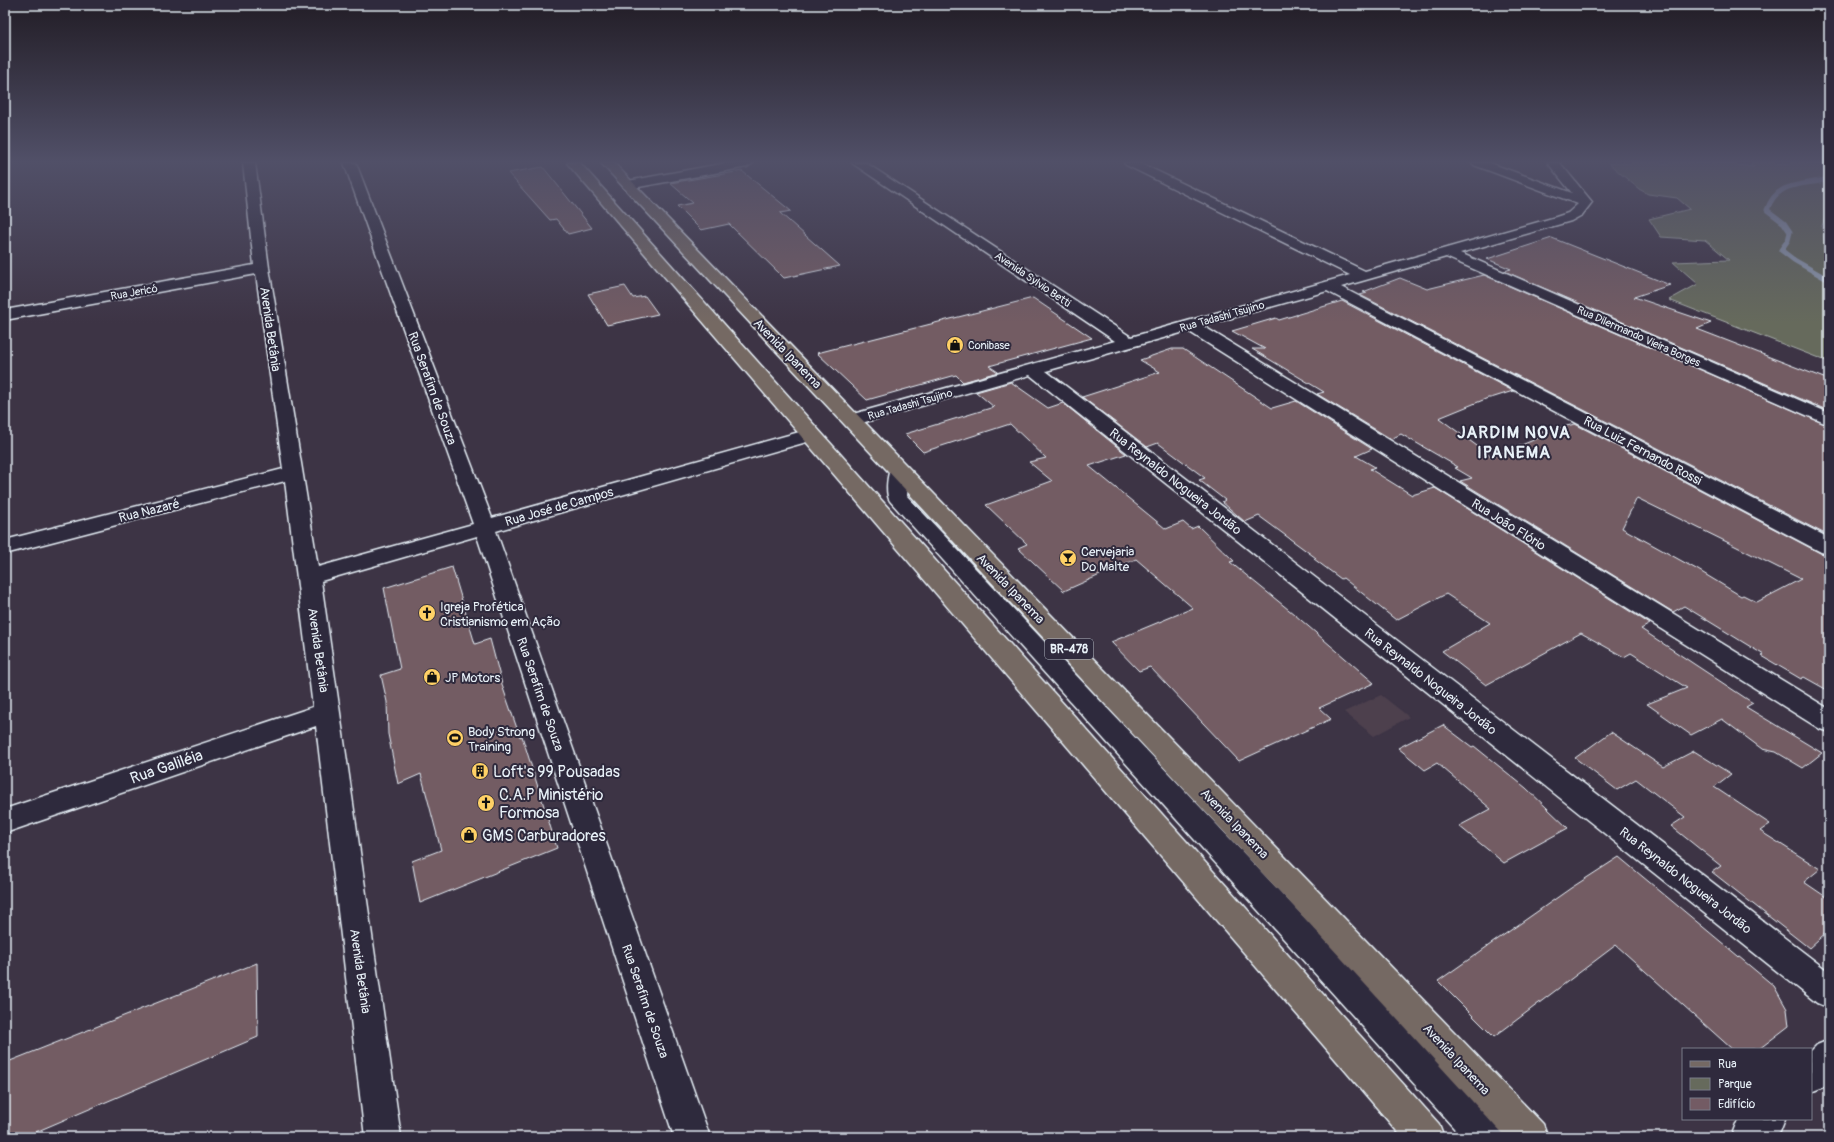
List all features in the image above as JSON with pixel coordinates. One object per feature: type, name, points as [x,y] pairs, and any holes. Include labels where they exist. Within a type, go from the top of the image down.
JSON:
[{"type":"main road","points":[[619,216],[1426,1137]]},
{"type":"main road","name":"Avenida Ipanema","points":[[658,216],[1530,1137]]},
{"type":"street","name":"Avenida Betânia","points":[[256,216],[292,473],[309,577],[383,1137]]},
{"type":"street","name":"Rua Serafim de Souza","points":[[370,216],[484,527],[692,1137]]},
{"type":"street","name":"Avenida Sylvio Betti","points":[[938,216],[1128,342]]},
{"type":"street","points":[[1240,216],[1364,276]]},
{"type":"street","name":"Rua Tadashi Tsujino","points":[[852,420],[1448,253],[1571,216]]},
{"type":"street","name":"Rua Dilermando Vieira Borges","points":[[1448,253],[1829,420]]},
{"type":"street","name":"Rua Jericó","points":[[5,315],[262,268]]},
{"type":"street","name":"Rua Luiz Fernando Rossi","points":[[1328,286],[1829,547]]},
{"type":"street","name":"Rua João Flório","points":[[1190,326],[1829,722]]},
{"type":"street","name":"Rua Reynaldo Nogueira Jordão","points":[[1033,370],[1829,992]]},
{"type":"street","name":"Rua José de Campos","points":[[309,577],[810,435]]},
{"type":"street","points":[[899,470],[897,497],[1486,1137]]},
{"type":"street","name":"Rua Nazaré","points":[[5,547],[292,473]]},
{"type":"street","points":[[858,489],[881,504],[1445,1137]]},
{"type":"street","name":"Rua Galiléia","points":[[5,821],[327,712]]},
{"type":"street","points":[[1812,1074],[1829,1057]]},
{"type":"street","points":[[1749,1137],[1766,1120]]},
{"type":"shaded area","points":[[1381,695],[1409,717],[1374,736],[1344,712]]},
{"type":"green space","points":[[1660,216],[1825,216],[1822,226],[1824,240],[1829,246],[1829,362],[1669,300],[1698,284],[1673,262],[1729,260],[1705,240],[1661,237],[1649,219]]},
{"type":"building","points":[[547,216],[583,216],[592,228],[568,234],[556,219],[550,220]]},
{"type":"building","points":[[687,216],[784,216],[840,266],[784,278],[729,224],[701,230]]},
{"type":"building","points":[[1552,238],[1670,285],[1634,297],[1711,323],[1697,329],[1829,380],[1829,411],[1504,271],[1511,269],[1487,259]]},
{"type":"building","points":[[1484,275],[1829,426],[1829,536],[1360,295],[1367,293],[1363,292],[1400,278],[1427,289]]},
{"type":"building","points":[[625,286],[633,298],[645,296],[658,314],[607,325],[588,294]]},
{"type":"building","name":"Conibase","points":[[1033,298],[1092,338],[989,366],[998,372],[963,382],[956,375],[867,400],[817,353]]},
{"type":"building","points":[[1342,301],[1513,391],[1488,398],[1439,418],[1492,457],[1546,435],[1541,432],[1575,424],[1820,553],[1829,555],[1829,691],[1804,677],[1801,679],[1684,606],[1673,612],[1460,481],[1472,478],[1455,468],[1458,467],[1401,434],[1391,439],[1317,394],[1324,392],[1252,349],[1265,349],[1232,331],[1276,318],[1279,320]],"holes":[[[1637,498],[1801,579],[1757,602],[1743,595],[1741,596],[1698,570],[1622,528]]]},
{"type":"building","points":[[1172,349],[1183,349],[1272,408],[1296,401],[1372,449],[1356,456],[1375,467],[1370,469],[1412,495],[1435,488],[1650,624],[1641,629],[1753,703],[1746,707],[1822,753],[1803,768],[1776,752],[1762,749],[1722,719],[1691,735],[1647,704],[1687,688],[1631,653],[1624,657],[1581,633],[1486,685],[1442,651],[1490,623],[1446,594],[1396,620],[1343,578],[1341,579],[1314,559],[1316,558],[1259,516],[1245,522],[1222,502],[1225,500],[1199,480],[1205,478],[1158,443],[1147,447],[1082,397],[1160,372],[1140,360]]},
{"type":"building","points":[[1011,382],[1048,408],[1063,403],[1126,454],[1089,466],[1166,529],[1183,522],[1191,529],[1198,526],[1234,561],[1230,562],[1294,614],[1374,683],[1319,708],[1331,719],[1239,761],[1150,667],[1139,671],[1111,642],[1193,608],[1136,559],[1064,591],[1018,548],[1027,544],[986,505],[1052,481],[1029,462],[1046,458],[1010,424],[923,452],[905,434],[994,407],[976,392]]},
{"type":"building","points":[[452,567],[475,644],[490,639],[503,688],[520,737],[522,736],[557,848],[420,903],[412,861],[441,850],[421,774],[398,784],[388,734],[387,702],[381,675],[400,669],[384,588]]},
{"type":"building","points":[[1443,725],[1472,747],[1474,746],[1526,788],[1568,828],[1504,863],[1459,826],[1491,809],[1437,763],[1425,770],[1398,748]]},
{"type":"building","points":[[1611,732],[1663,767],[1694,751],[1731,774],[1714,787],[1770,824],[1760,831],[1820,869],[1804,882],[1829,899],[1829,930],[1809,948],[1712,872],[1721,866],[1671,826],[1685,817],[1636,779],[1617,790],[1575,758]]},
{"type":"building","points":[[1619,857],[1774,986],[1787,1009],[1789,1026],[1760,1048],[1731,1048],[1616,945],[1494,1037],[1438,981],[1571,888]]},
{"type":"building","points":[[257,963],[258,1037],[24,1137],[5,1137],[5,1063]]},
{"type":"waterway","points":[[1775,216],[1784,223],[1790,232],[1788,240],[1781,250],[1794,260],[1829,280]]},
{"type":"place","name":"Conibase","points":[[955,345]]},
{"type":"place","name":"Cervejaria Do Malte","points":[[1068,558]]},
{"type":"place","name":"Igreja Profética Cristianismo em Ação","points":[[427,613]]},
{"type":"place","name":"JP Motors","points":[[432,677]]},
{"type":"place","name":"Body Strong Training","points":[[455,738]]},
{"type":"place","name":"Loft's 99 Pousadas","points":[[480,771]]},
{"type":"place","name":"C.A.P Ministério Formosa","points":[[486,803]]},
{"type":"place","name":"GMS Carburadores","points":[[469,835]]},
{"type":"district","name":"JARDIM NOVA IPANEMA","points":[[1514,442]]}]
